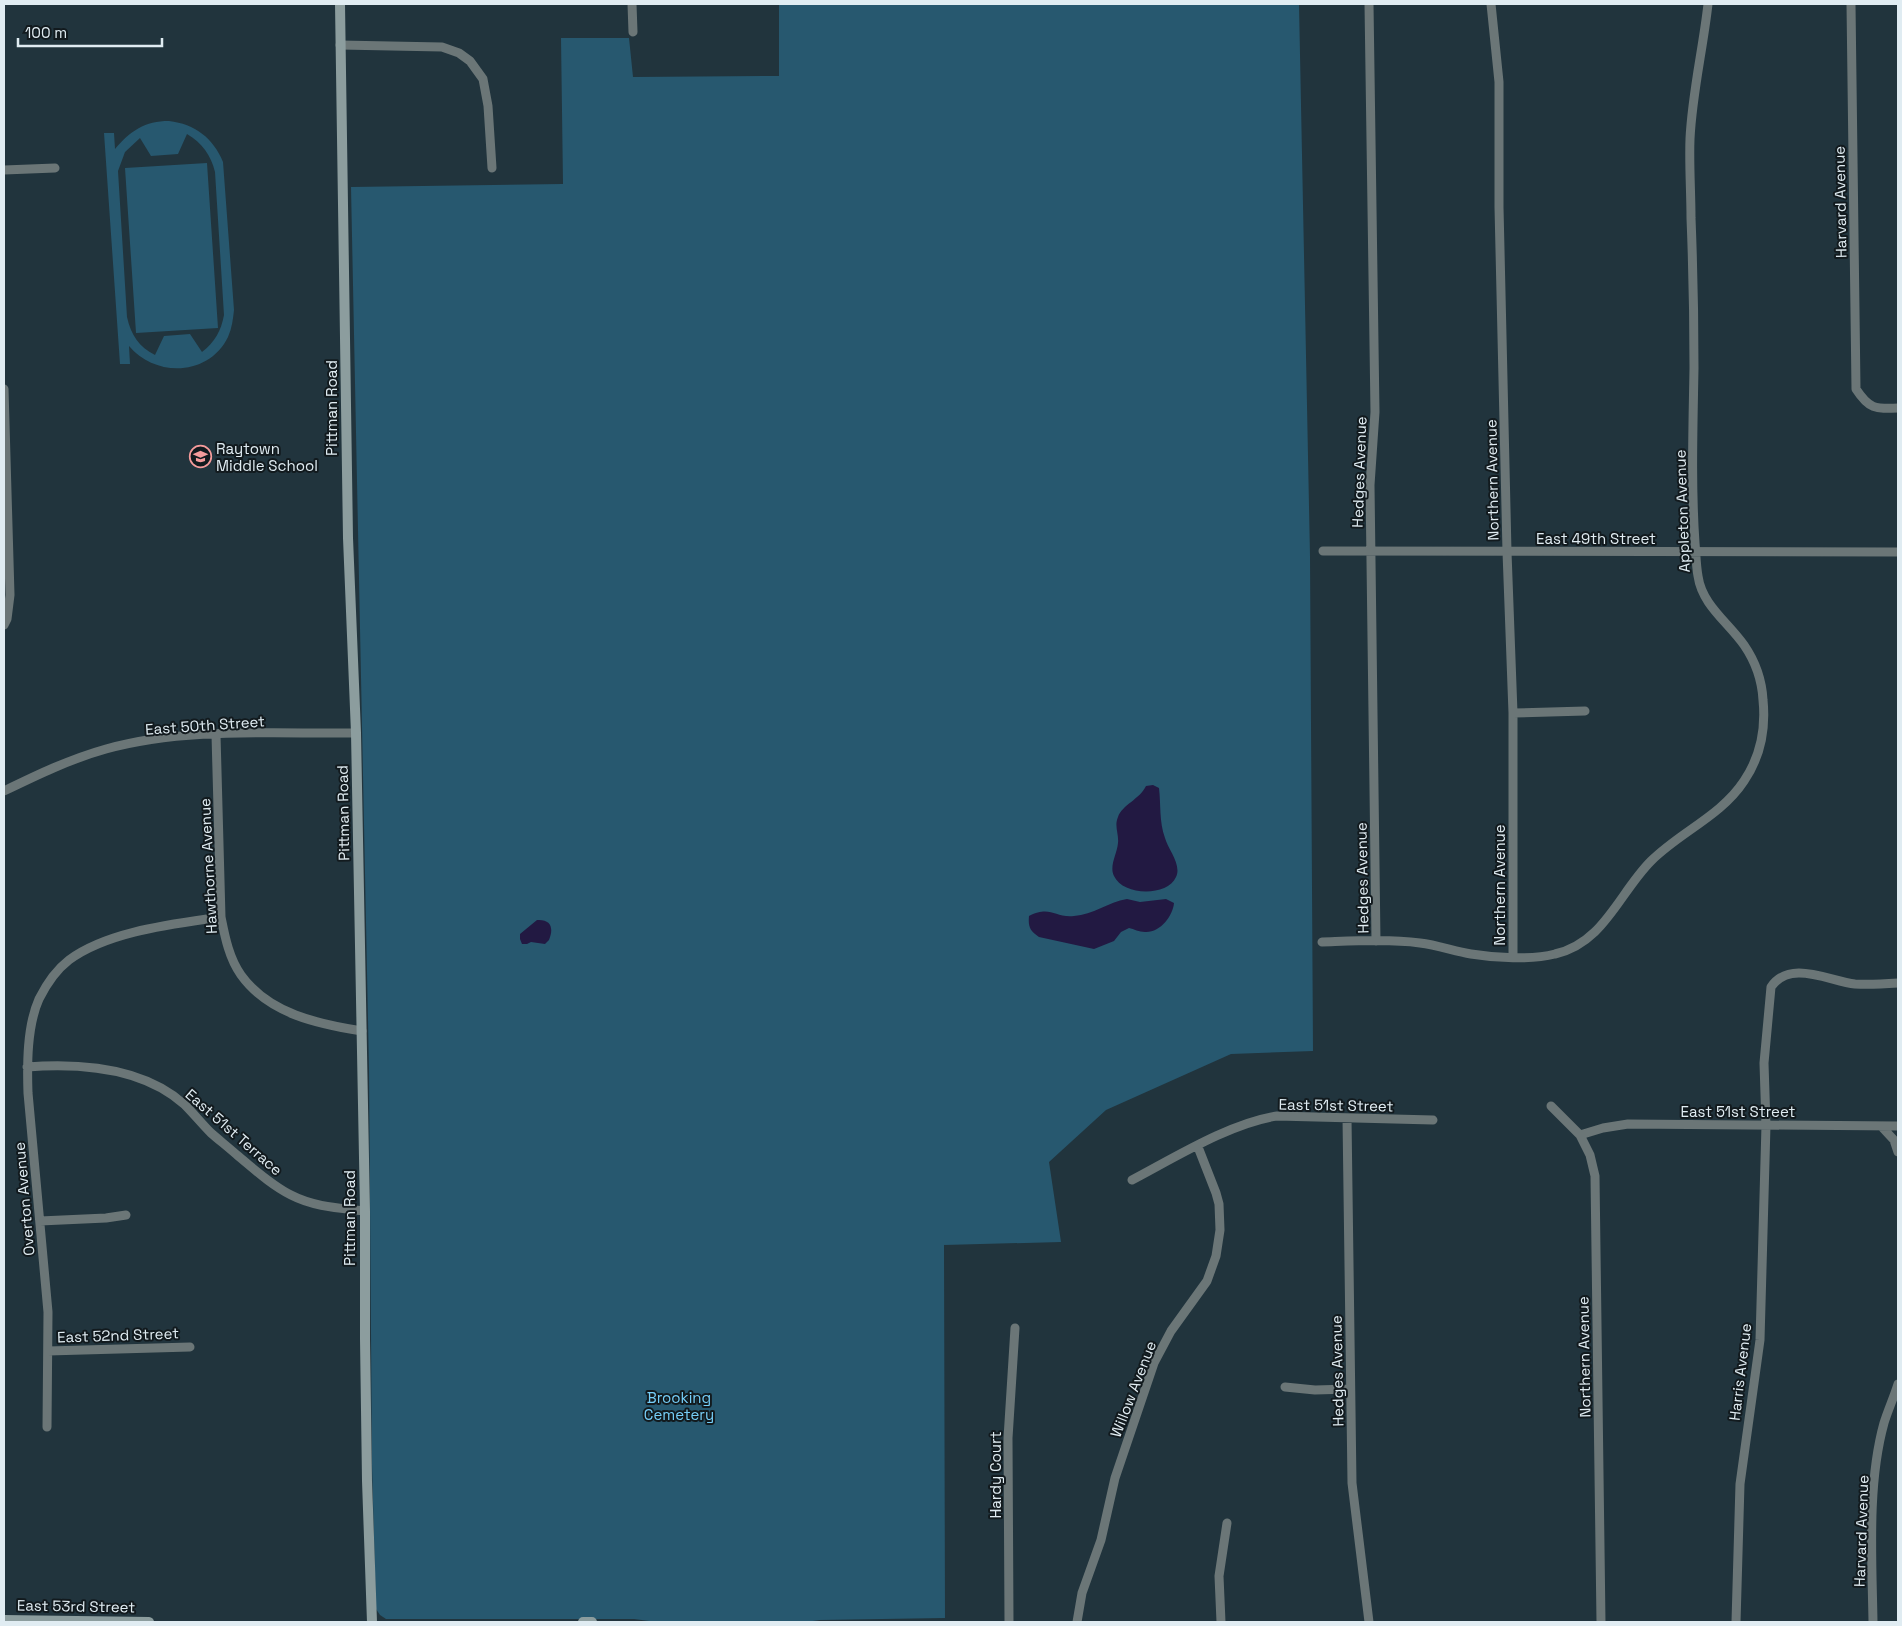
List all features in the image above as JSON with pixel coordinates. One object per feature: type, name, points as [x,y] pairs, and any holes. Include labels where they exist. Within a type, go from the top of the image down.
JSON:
[{"type":"street","name":"Pittman Road","points":[[340,4],[348,538],[356,733],[365,1211],[366,1444],[372,1622]]},
{"type":"street","points":[[632,4],[633,32]]},
{"type":"street","name":"Hedges Avenue","points":[[1369,4],[1375,412],[1370,485],[1376,941]]},
{"type":"street","name":"Northern Avenue","points":[[1491,4],[1499,82],[1507,552],[1513,713],[1513,957]]},
{"type":"street","name":"Appleton Avenue","points":[[1322,942],[1376,941],[1420,943],[1475,955],[1513,957],[1539,957],[1558,954],[1592,936],[1602,926],[1650,862],[1672,843],[1722,807],[1742,784],[1756,761],[1762,741],[1764,725],[1763,698],[1759,676],[1745,646],[1704,596],[1698,578],[1693,508],[1694,322],[1690,142],[1693,102],[1704,44],[1708,4]]},
{"type":"street","name":"Harvard Avenue","points":[[1851,4],[1856,389],[1864,402],[1880,409],[1898,408]]},
{"type":"street","points":[[340,45],[442,47],[459,53],[470,61],[483,80],[485,88],[492,168]]},
{"type":"street","points":[[4,170],[54,168]]},
{"type":"street","points":[[4,389],[10,595],[7,619],[4,625]]},
{"type":"street","name":"East 49th Street","points":[[1323,551],[1898,552]]},
{"type":"street","points":[[1513,713],[1586,711]]},
{"type":"street","name":"East 50th Street","points":[[4,791],[57,766],[106,749],[158,739],[216,735],[356,733]]},
{"type":"street","name":"Hawthorne Avenue","points":[[216,735],[221,917],[225,939],[235,963],[242,976],[261,994],[282,1009],[306,1020],[362,1031]]},
{"type":"street","name":"Overton Avenue","points":[[47,1426],[48,1312],[27,1067],[30,1033],[38,1001],[51,979],[68,961],[90,948],[159,927],[221,917]]},
{"type":"street","name":"Harris Avenue","points":[[1736,1622],[1740,1484],[1760,1340],[1766,1125],[1764,1063],[1771,987],[1776,980],[1792,974],[1814,974],[1854,984],[1898,983]]},
{"type":"street","name":"East 51st Terrace","points":[[27,1067],[86,1066],[113,1070],[146,1081],[184,1104],[211,1132],[276,1187],[294,1197],[317,1204],[365,1211]]},
{"type":"street","name":"Northern Avenue","points":[[1551,1106],[1580,1136],[1590,1155],[1595,1176],[1601,1622]]},
{"type":"street","name":"East 51st Street","points":[[1132,1180],[1237,1127],[1277,1116],[1433,1120]]},
{"type":"street","name":"Hedges Avenue","points":[[1347,1118],[1352,1483],[1369,1622]]},
{"type":"street","name":"East 51st Street","points":[[1580,1136],[1603,1128],[1628,1124],[1898,1126]]},
{"type":"street","points":[[1881,1126],[1894,1140],[1898,1152]]},
{"type":"street","name":"Willow Avenue","points":[[1077,1622],[1082,1593],[1101,1540],[1115,1478],[1154,1363],[1170,1331],[1207,1281],[1216,1256],[1220,1230],[1219,1204],[1198,1146]]},
{"type":"street","points":[[40,1221],[106,1218],[126,1215]]},
{"type":"street","name":"Hardy Court","points":[[1009,1622],[1008,1438],[1015,1328]]},
{"type":"street","name":"East 52nd Street","points":[[48,1351],[190,1347]]},
{"type":"street","name":"Harvard Avenue","points":[[1873,1622],[1872,1519],[1876,1473],[1884,1424],[1898,1384]]},
{"type":"street","points":[[1285,1387],[1315,1390],[1350,1388]]},
{"type":"street","points":[[1221,1622],[1219,1576],[1227,1522]]},
{"type":"street","name":"East 53rd Street","points":[[4,1620],[149,1622]]},
{"type":"street","points":[[583,1622],[591,1622]]},
{"type":"green space","name":"Brooking Cemetery","points":[[779,4],[1299,4],[1310,556],[1313,1051],[1231,1054],[1106,1110],[1049,1162],[1061,1242],[944,1245],[945,1618],[820,1620],[805,1622],[657,1622],[634,1619],[386,1619],[376,1609],[372,1465],[369,1069],[351,187],[563,184],[561,38],[629,38],[633,77],[779,76]]},
{"type":"green space","points":[[160,121],[187,125],[195,129],[214,146],[223,162],[234,310],[232,323],[228,337],[219,350],[208,359],[182,368],[153,364],[129,346],[130,364],[120,364],[104,133],[114,133],[115,149],[132,132],[145,125]],"holes":[[[187,134],[201,145],[208,155],[215,172],[224,315],[217,336],[202,352],[190,334],[164,336],[155,355],[136,340],[127,317],[118,171],[125,152],[140,138],[151,156],[178,154]]]},
{"type":"green space","points":[[207,163],[218,328],[136,333],[125,168]]},
{"type":"shaded area","points":[[1153,785],[1159,788],[1163,832],[1176,862],[1177,872],[1171,884],[1164,888],[1155,891],[1135,890],[1119,883],[1114,876],[1113,864],[1118,843],[1117,820],[1123,809],[1140,795],[1146,786]]},
{"type":"shaded area","points":[[1127,899],[1140,902],[1166,899],[1174,903],[1165,923],[1156,930],[1143,932],[1129,928],[1121,932],[1114,941],[1094,949],[1039,937],[1029,926],[1029,916],[1036,913],[1048,912],[1067,916],[1081,915]]},
{"type":"shaded area","points":[[537,920],[545,921],[550,925],[549,940],[545,944],[531,942],[522,944],[520,934]]},
{"type":"place","name":"Raytown Middle School","points":[[200,457]]}]
